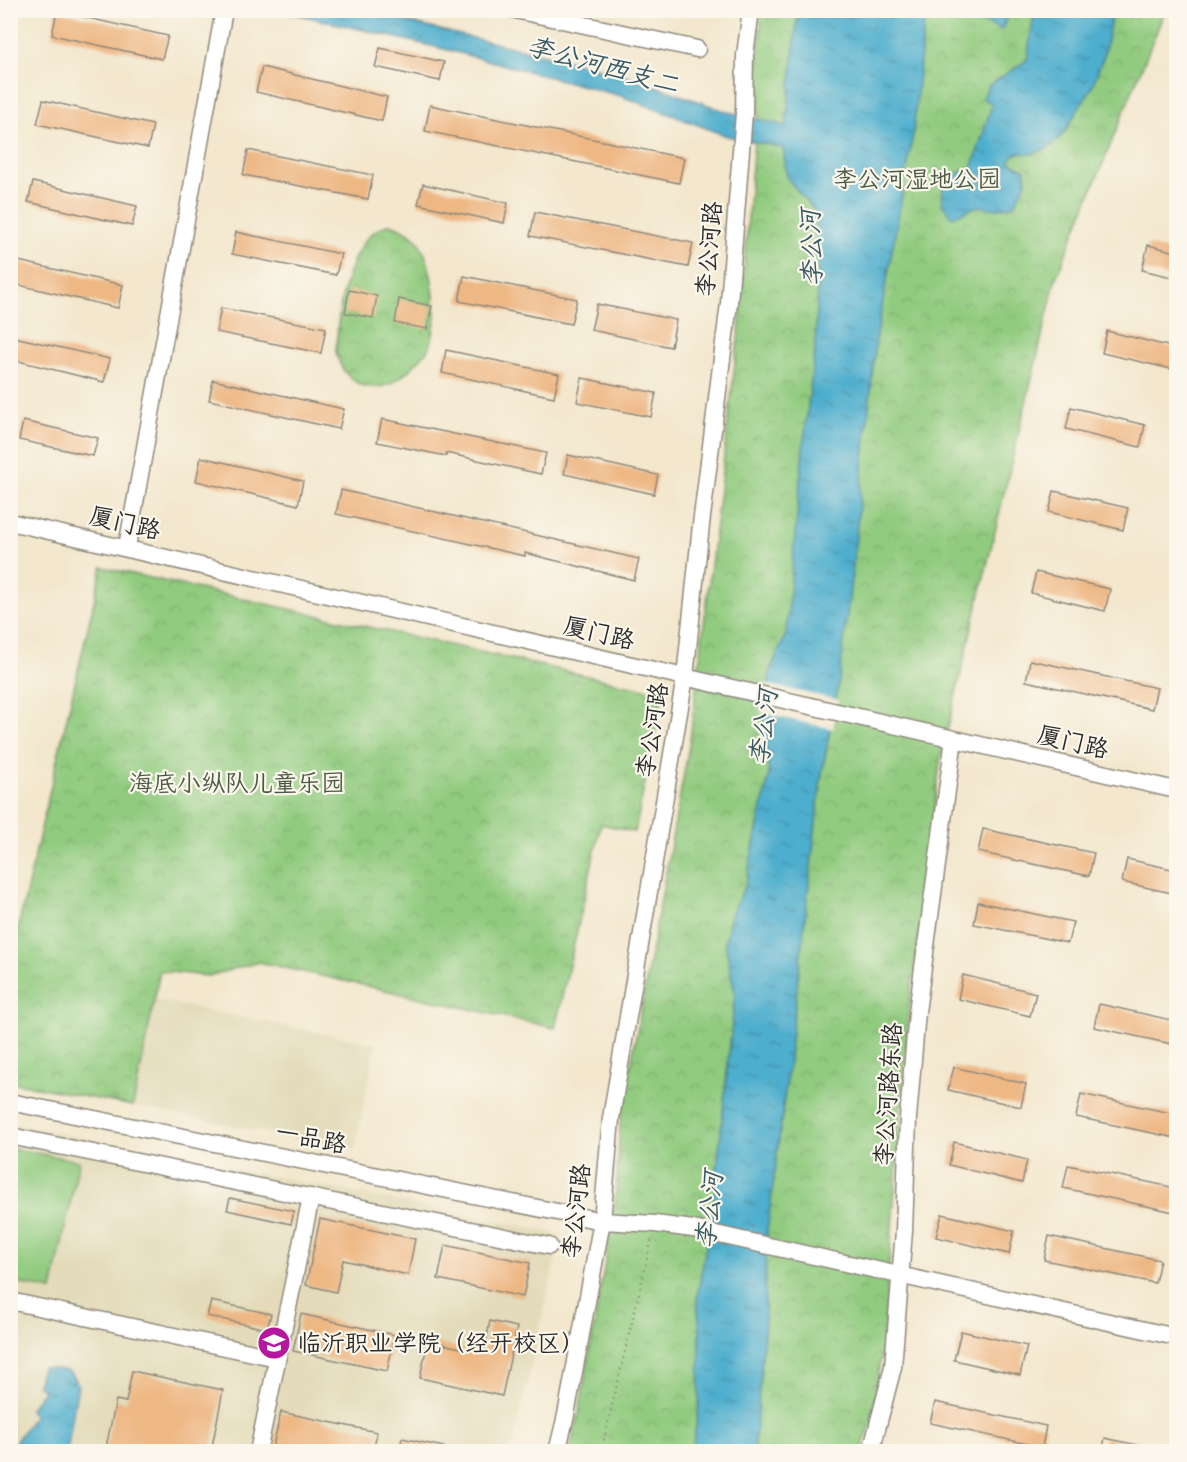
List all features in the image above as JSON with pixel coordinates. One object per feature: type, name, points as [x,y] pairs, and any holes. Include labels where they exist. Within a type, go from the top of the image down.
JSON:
[{"type":"street","points":[[127,547],[224,10]]},
{"type":"street","points":[[515,10],[697,49]]},
{"type":"street","name":"李公河路","points":[[557,1452],[602,1221],[611,1118],[685,677],[701,525],[729,303],[744,113],[745,55],[751,10]]},
{"type":"street","name":"厦门路","points":[[10,522],[127,547],[1176,790]]},
{"type":"street","name":"李公河路东路","points":[[870,1452],[893,1367],[904,1231],[908,1118],[917,1012],[954,739]]},
{"type":"street","name":"一品路","points":[[10,1102],[602,1221],[693,1229],[1176,1337]]},
{"type":"street","points":[[10,1136],[549,1246]]},
{"type":"street","points":[[258,1452],[311,1197]]},
{"type":"street","points":[[10,1301],[277,1358]]},
{"type":"path","points":[[601,1452],[655,1224]]},
{"type":"shaded area","points":[[155,1000],[376,1044],[355,1150],[133,1106]]},
{"type":"shaded area","name":"临沂职业学院（经开校区）","points":[[10,1123],[561,1234],[512,1451],[11,1451]]},
{"type":"green space","name":"李公河湿地公园","points":[[762,11],[1165,11],[1056,278],[941,756],[909,1009],[884,1330],[872,1422],[861,1451],[569,1452],[578,1418],[615,1205],[620,1124],[690,740],[740,322],[753,152],[759,108],[757,65]]},
{"type":"green space","points":[[390,224],[414,237],[425,254],[434,295],[433,336],[425,353],[401,377],[392,383],[372,387],[355,381],[345,372],[339,362],[336,349],[339,313],[344,288],[357,253],[373,233]]},
{"type":"green space","name":"海底小纵队儿童乐园","points":[[102,567],[663,693],[635,832],[601,824],[555,1028],[259,962],[208,976],[160,971],[133,1106],[11,1082],[11,958]]},
{"type":"green space","points":[[10,1148],[79,1161],[52,1290],[11,1282]]},
{"type":"water","points":[[1037,10],[1117,11],[1112,14],[1104,55],[1092,87],[1064,133],[1050,147],[1033,154],[1016,153],[1009,161],[1025,170],[1026,183],[1014,205],[996,209],[978,206],[952,217],[942,204],[943,185],[948,176],[972,169],[992,104],[983,98],[988,86],[1027,60],[1033,20]]},
{"type":"water","points":[[283,11],[361,11],[616,72],[728,112],[786,126],[798,11],[925,11],[913,135],[876,340],[840,675],[821,779],[766,1240],[765,1322],[754,1451],[692,1451],[699,1405],[700,1335],[697,1297],[713,1207],[735,995],[725,942],[731,915],[745,886],[769,775],[763,725],[770,671],[786,634],[804,438],[815,349],[818,279],[816,213],[787,178],[783,148],[727,136],[621,96],[452,51]]},
{"type":"water","points":[[958,11],[1009,11],[1002,30]]},
{"type":"water","points":[[42,1367],[69,1371],[78,1385],[67,1451],[11,1451],[34,1416],[29,1410],[44,1390],[37,1385]]},
{"type":"pier","points":[[765,684],[838,700],[833,729],[761,713]]},
{"type":"building","points":[[57,11],[168,36],[162,59],[52,35]]},
{"type":"building","points":[[380,48],[444,62],[440,81],[375,67]]},
{"type":"building","points":[[262,67],[387,97],[382,121],[256,92]]},
{"type":"building","points":[[43,100],[153,125],[148,148],[37,124]]},
{"type":"building","points":[[430,105],[684,158],[679,183],[425,131]]},
{"type":"building","points":[[248,150],[373,175],[368,199],[243,175]]},
{"type":"building","points":[[33,182],[137,206],[132,226],[28,202]]},
{"type":"building","points":[[423,184],[508,203],[504,223],[418,204]]},
{"type":"building","points":[[535,212],[693,243],[688,267],[530,236]]},
{"type":"building","points":[[236,232],[341,254],[336,275],[232,254]]},
{"type":"building","points":[[1148,245],[1176,252],[1176,278],[1142,270]]},
{"type":"building","points":[[10,259],[123,285],[118,308],[10,283]]},
{"type":"building","points":[[464,276],[577,299],[571,324],[459,301]]},
{"type":"building","points":[[349,290],[377,296],[373,318],[345,313]]},
{"type":"building","points":[[399,299],[432,306],[427,329],[395,323]]},
{"type":"building","points":[[597,304],[676,320],[671,347],[591,330]]},
{"type":"building","points":[[221,308],[326,328],[321,353],[216,332]]},
{"type":"building","points":[[1107,331],[1176,348],[1176,370],[1102,353]]},
{"type":"building","points":[[10,336],[110,359],[104,382],[10,359]]},
{"type":"building","points":[[446,350],[559,374],[554,397],[442,373]]},
{"type":"building","points":[[582,378],[656,393],[651,417],[577,402]]},
{"type":"building","points":[[213,380],[344,409],[339,429],[209,400]]},
{"type":"building","points":[[1071,407],[1145,425],[1140,447],[1066,429]]},
{"type":"building","points":[[382,419],[546,453],[541,474],[446,453],[446,456],[377,442]]},
{"type":"building","points":[[23,421],[98,438],[93,456],[19,440]]},
{"type":"building","points":[[568,455],[658,475],[654,494],[564,474]]},
{"type":"building","points":[[201,457],[303,481],[298,505],[196,481]]},
{"type":"building","points":[[341,490],[639,559],[634,580],[525,553],[525,556],[336,514]]},
{"type":"building","points":[[1054,491],[1128,508],[1123,530],[1049,512]]},
{"type":"building","points":[[1036,572],[1110,589],[1105,611],[1031,593]]},
{"type":"building","points":[[1030,660],[1157,688],[1152,709],[1026,681]]},
{"type":"building","points":[[983,829],[1094,853],[1089,876],[978,852]]},
{"type":"building","points":[[1127,859],[1176,870],[1176,894],[1122,882]]},
{"type":"building","points":[[978,902],[1073,922],[1068,943],[974,924]]},
{"type":"building","points":[[963,975],[1036,993],[1030,1016],[958,999]]},
{"type":"building","points":[[1099,1004],[1176,1021],[1176,1045],[1094,1027]]},
{"type":"building","points":[[954,1067],[1026,1084],[1021,1107],[948,1090]]},
{"type":"building","points":[[1081,1094],[1176,1114],[1176,1138],[1076,1117]]},
{"type":"building","points":[[954,1142],[1027,1160],[1022,1183],[949,1165]]},
{"type":"building","points":[[1068,1165],[1176,1188],[1174,1212],[1063,1188]]},
{"type":"building","points":[[230,1198],[294,1211],[291,1224],[227,1210]]},
{"type":"building","points":[[942,1214],[1014,1231],[1009,1254],[936,1237]]},
{"type":"building","points":[[320,1219],[415,1239],[408,1275],[343,1260],[336,1292],[306,1285]]},
{"type":"building","points":[[1049,1236],[1160,1260],[1155,1283],[1044,1260]]},
{"type":"building","points":[[445,1245],[530,1263],[523,1297],[438,1279]]},
{"type":"building","points":[[211,1301],[271,1314],[267,1329],[207,1316]]},
{"type":"building","points":[[301,1314],[395,1335],[387,1371],[293,1351]]},
{"type":"building","points":[[490,1321],[517,1327],[502,1396],[420,1378],[428,1341],[484,1353]]},
{"type":"building","points":[[961,1331],[1027,1346],[1020,1375],[954,1360]]},
{"type":"building","points":[[132,1371],[223,1390],[211,1452],[105,1452],[116,1400],[126,1402]]},
{"type":"building","points":[[935,1402],[1046,1426],[1042,1447],[930,1423]]},
{"type":"building","points":[[281,1412],[377,1432],[373,1452],[282,1452],[272,1450]]},
{"type":"building","points":[[402,1438],[444,1447],[444,1452],[399,1452]]},
{"type":"building","points":[[1105,1438],[1147,1447],[1146,1452],[1102,1452]]},
{"type":"place","name":"临沂职业学院（经开校区）","points":[[274,1343]]},
{"type":"water label","name":"李公河西支二","points":[[603,65]]},
{"type":"water label","name":"李公河","points":[[811,248]]},
{"type":"water label","name":"李公河","points":[[763,727]]},
{"type":"water label","name":"李公河","points":[[709,1210]]}]
